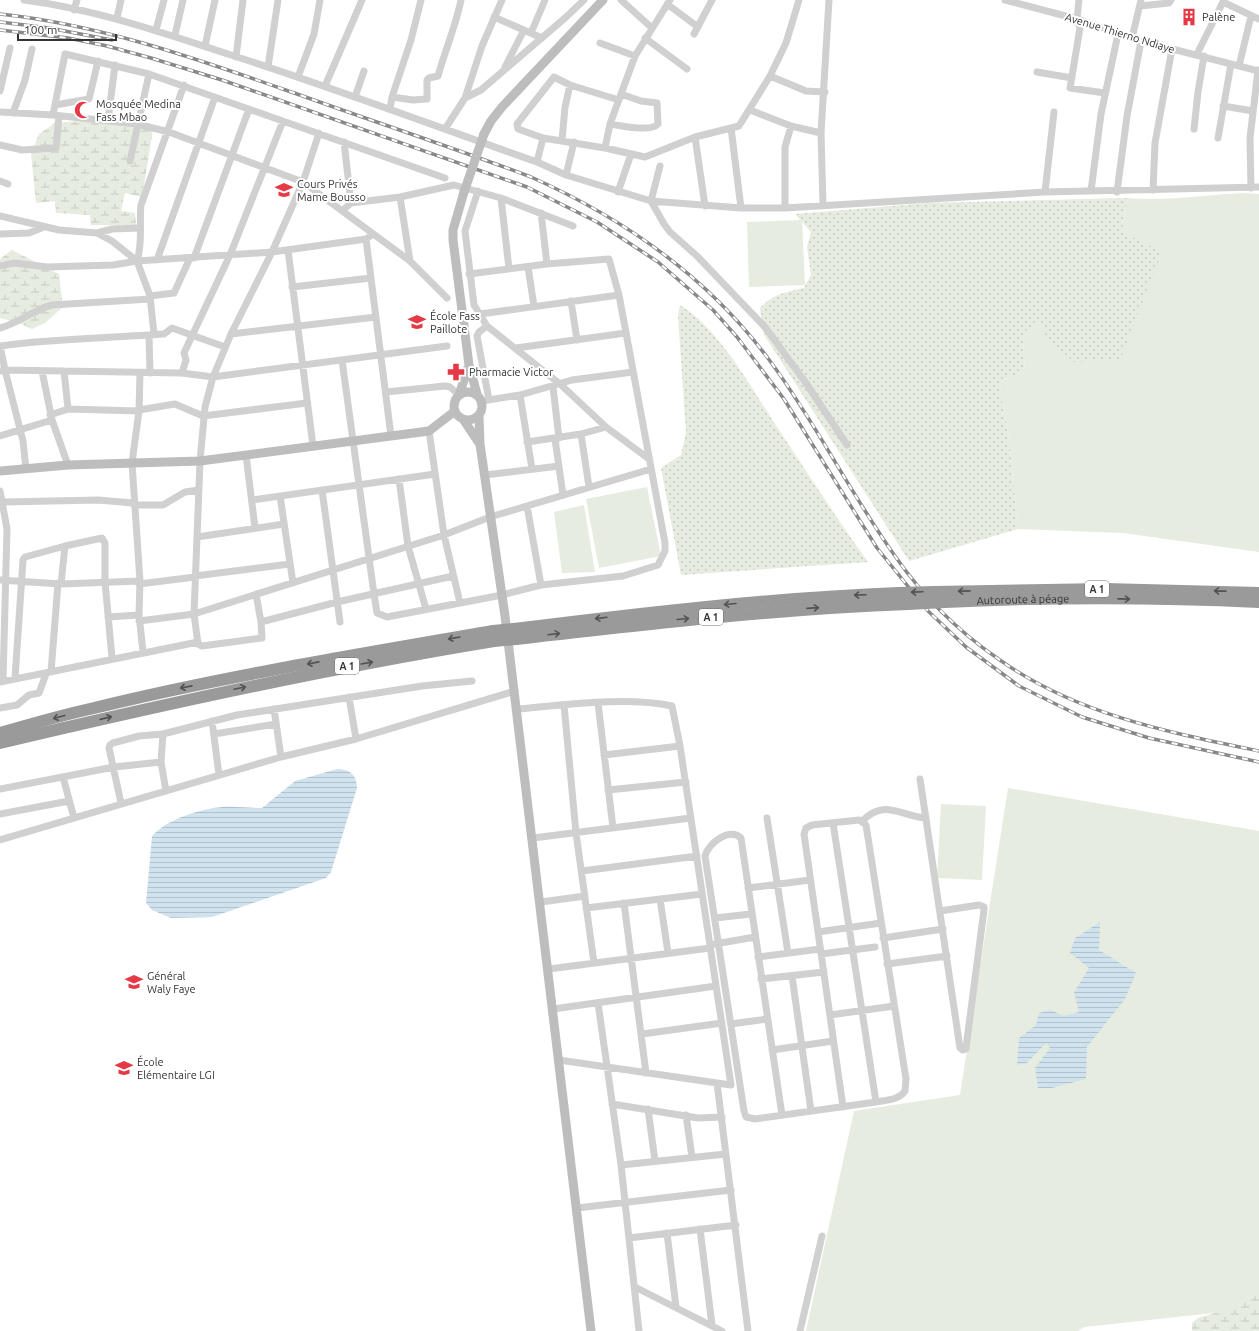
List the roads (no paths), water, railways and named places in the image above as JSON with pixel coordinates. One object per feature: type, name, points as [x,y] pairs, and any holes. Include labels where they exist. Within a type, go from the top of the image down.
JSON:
[{"type":"highway","name":"A 1","points":[[0,733],[93,708],[162,692],[338,658],[718,605],[842,595],[934,592],[1105,589],[1259,593]]},
{"type":"highway","name":"Autoroute à péage","points":[[515,634],[781,610],[945,602],[1098,598],[1259,602]]},
{"type":"highway","name":"A 1","points":[[0,743],[107,717],[494,636]]},
{"type":"street","points":[[24,0],[55,2],[74,10],[116,18],[175,35],[325,86],[537,162],[566,175],[618,192],[650,201],[740,208],[785,208],[1045,192],[1117,192],[1255,188],[1250,138],[1259,70]]},
{"type":"street","points":[[74,10],[77,0]]},
{"type":"street","points":[[116,18],[120,0]]},
{"type":"street","points":[[156,30],[164,0]]},
{"type":"street","points":[[175,35],[183,0]]},
{"type":"street","points":[[205,46],[215,0]]},
{"type":"street","points":[[236,57],[243,0]]},
{"type":"street","points":[[268,66],[278,0]]},
{"type":"street","points":[[298,77],[314,34],[320,0]]},
{"type":"street","points":[[325,86],[362,0]]},
{"type":"street","points":[[390,110],[392,97],[412,40],[421,0]]},
{"type":"street","points":[[392,97],[414,100],[427,99],[427,80],[438,76],[458,15],[460,0]]},
{"type":"street","points":[[445,129],[465,98],[470,77],[502,0]]},
{"type":"street","points":[[503,70],[528,32],[545,0]]},
{"type":"street","points":[[465,98],[481,90],[584,0]]},
{"type":"street","points":[[483,398],[469,365],[453,240],[453,230],[464,192],[484,134],[491,121],[502,107],[604,0]]},
{"type":"street","points":[[621,0],[652,28]]},
{"type":"street","points":[[694,34],[712,0]]},
{"type":"street","points":[[610,124],[646,128],[655,126],[658,124],[657,103],[620,97],[570,85],[557,78],[552,78],[517,124],[518,128],[523,132],[543,138],[574,142],[645,157],[696,137],[742,124],[770,76],[786,43],[799,0]]},
{"type":"street","points":[[823,205],[821,133],[825,92],[829,0]]},
{"type":"street","name":"Avenue Thierno Ndiaye","points":[[1005,0],[1032,4],[1141,41],[1259,70]]},
{"type":"street","points":[[1079,0],[1077,19],[1080,28],[1070,88],[1072,90],[1105,93]]},
{"type":"street","points":[[1132,38],[1140,3],[1166,4],[1171,0]]},
{"type":"street","points":[[1194,129],[1201,55],[1223,1],[1259,19]]},
{"type":"street","points":[[605,148],[610,124],[635,56],[668,2],[698,27]]},
{"type":"street","points":[[1239,66],[1251,16]]},
{"type":"street","points":[[494,17],[542,38]]},
{"type":"street","points":[[1091,191],[1105,93],[1118,34]]},
{"type":"street","points":[[645,38],[686,70]]},
{"type":"street","points":[[1117,192],[1127,116],[1141,41]]},
{"type":"street","points":[[600,43],[635,56]]},
{"type":"street","points":[[0,91],[10,48]]},
{"type":"street","points":[[13,113],[26,80],[32,49]]},
{"type":"street","points":[[1153,190],[1156,143],[1172,49]]},
{"type":"street","points":[[0,145],[22,150],[56,148],[55,105],[64,54],[115,65],[184,85],[445,178]]},
{"type":"street","points":[[55,105],[89,99],[98,61]]},
{"type":"street","points":[[1218,138],[1231,64]]},
{"type":"street","points":[[108,121],[115,65]]},
{"type":"street","points":[[355,97],[364,71]]},
{"type":"street","points":[[1037,72],[1072,78]]},
{"type":"street","points":[[130,161],[149,74]]},
{"type":"street","points":[[770,76],[806,91],[825,92]]},
{"type":"street","points":[[137,261],[141,248],[141,205],[169,132],[184,85]]},
{"type":"street","points":[[562,140],[565,106],[570,85]]},
{"type":"street","points":[[157,260],[215,97]]},
{"type":"street","points":[[1223,106],[1253,111]]},
{"type":"street","points":[[0,328],[14,324],[40,308],[52,305],[150,298],[174,293],[192,258],[249,109]]},
{"type":"street","points":[[750,110],[792,126],[821,133]]},
{"type":"street","points":[[0,112],[56,115],[137,124],[169,132],[199,142],[303,182],[410,261],[447,298]]},
{"type":"street","points":[[1045,192],[1054,112]]},
{"type":"street","points":[[182,373],[186,360],[184,353],[230,256],[266,168],[283,121]]},
{"type":"street","points":[[785,208],[785,147],[792,126]]},
{"type":"street","points":[[731,128],[740,208]]},
{"type":"street","points":[[256,594],[261,622],[261,639],[202,646],[198,642],[194,614],[203,416],[213,377],[225,347],[272,252],[303,182],[319,133]]},
{"type":"street","points":[[696,137],[705,206]]},
{"type":"street","points":[[537,162],[543,138]]},
{"type":"street","points":[[344,142],[351,203]]},
{"type":"street","points":[[566,175],[574,142]]},
{"type":"street","points":[[618,192],[631,154]]},
{"type":"street","points":[[660,166],[650,201],[664,224],[670,232],[697,256],[765,327],[806,383],[847,445]]},
{"type":"street","points":[[342,211],[351,203],[400,197],[454,185],[501,198],[573,226]]},
{"type":"street","points":[[478,191],[465,231],[469,274],[474,305],[487,326],[560,384],[606,427],[650,459]]},
{"type":"street","points":[[400,197],[410,261]]},
{"type":"street","points":[[501,198],[508,269]]},
{"type":"street","points":[[541,213],[548,264]]},
{"type":"street","points":[[0,216],[44,227],[97,233],[112,229],[140,228]]},
{"type":"street","points":[[0,234],[29,233],[44,227]]},
{"type":"street","points":[[97,233],[112,241],[137,261],[150,298],[152,335],[150,373]]},
{"type":"street","points":[[0,266],[14,263],[64,267],[113,265],[137,261],[230,256],[288,250],[366,239],[373,234]]},
{"type":"street","points":[[366,239],[391,436]]},
{"type":"street","points":[[288,250],[312,446]]},
{"type":"street","points":[[342,360],[377,614],[382,616],[460,603],[502,595],[541,585],[623,576],[658,565],[665,551],[665,543],[619,295],[609,259],[548,264],[469,274]]},
{"type":"street","points":[[528,267],[534,306]]},
{"type":"street","points":[[292,287],[371,278]]},
{"type":"street","points":[[480,314],[619,295]]},
{"type":"street","points":[[571,301],[577,340]]},
{"type":"street","points":[[231,334],[376,317]]},
{"type":"street","points":[[487,326],[479,332],[477,336],[483,398],[482,410],[479,416],[480,444],[515,691],[591,1331]]},
{"type":"street","points":[[26,469],[20,431],[2,371],[0,346],[43,340],[100,339],[164,334],[172,328],[225,347]]},
{"type":"street","points":[[516,348],[626,333]]},
{"type":"street","points":[[2,371],[182,373],[213,377],[447,346]]},
{"type":"street","points":[[469,365],[459,395],[454,404],[455,411],[480,444]]},
{"type":"street","points":[[42,371],[51,417],[68,465]]},
{"type":"street","points":[[64,371],[68,409]]},
{"type":"street","points":[[459,395],[468,391],[483,398],[520,395],[553,387],[572,380],[633,372]]},
{"type":"street","points":[[140,373],[139,411],[132,463],[139,583],[139,618],[143,652]]},
{"type":"street","points":[[386,392],[445,386],[450,387],[459,395]]},
{"type":"street","points":[[553,387],[559,466],[563,495]]},
{"type":"street","points":[[520,395],[532,469]]},
{"type":"street","points":[[0,436],[20,431],[68,409],[139,411],[176,404],[203,416],[307,403]]},
{"type":"street","points":[[0,471],[68,465],[200,461],[429,431],[455,411]]},
{"type":"street","points":[[462,419],[470,420],[479,416]]},
{"type":"street","points":[[527,442],[581,434],[606,427]]},
{"type":"street","points":[[429,431],[444,535],[460,603]]},
{"type":"street","points":[[581,434],[588,487]]},
{"type":"street","points":[[246,455],[255,528]]},
{"type":"street","points":[[485,475],[559,466]]},
{"type":"street","points":[[108,617],[139,618],[194,614],[444,535],[490,517],[651,469]]},
{"type":"street","points":[[252,500],[435,474]]},
{"type":"street","points":[[399,479],[408,546],[426,609]]},
{"type":"street","points":[[3,502],[98,500],[134,504],[163,505],[185,492],[199,490]]},
{"type":"street","points":[[322,490],[340,622]]},
{"type":"street","points":[[0,491],[7,529],[2,580],[1,681],[48,673],[112,658],[198,642]]},
{"type":"street","points":[[280,496],[293,583]]},
{"type":"street","points":[[527,506],[541,585]]},
{"type":"street","points":[[197,537],[284,524]]},
{"type":"street","points":[[15,678],[25,557],[65,546],[104,539],[105,582],[112,658]]},
{"type":"street","points":[[0,708],[17,705],[30,695],[39,694],[48,673],[65,546]]},
{"type":"street","points":[[2,580],[59,583],[139,583],[290,564]]},
{"type":"street","points":[[261,622],[337,602],[453,576]]},
{"type":"street","points":[[121,803],[109,748],[111,744],[139,736],[163,734],[212,721],[274,709],[422,686],[472,681]]},
{"type":"street","points":[[0,840],[121,803],[281,757],[356,739],[515,691]]},
{"type":"street","points":[[349,697],[356,739]]},
{"type":"street","points":[[517,709],[598,703],[645,702],[672,706],[686,782],[731,1085],[559,1060]]},
{"type":"street","points":[[598,703],[613,828]]},
{"type":"street","points":[[564,705],[576,833],[594,963]]},
{"type":"street","points":[[274,709],[281,757]]},
{"type":"street","points":[[212,721],[219,775]]},
{"type":"street","points":[[214,734],[276,724]]},
{"type":"street","points":[[163,734],[161,762],[166,791]]},
{"type":"street","points":[[604,755],[680,746]]},
{"type":"street","points":[[0,789],[114,767],[161,762]]},
{"type":"street","points":[[63,777],[74,818]]},
{"type":"street","points":[[920,779],[960,1048],[963,1050],[966,1049],[984,907],[979,905],[940,911]]},
{"type":"street","points":[[608,790],[686,782]]},
{"type":"street","points":[[0,814],[70,801]]},
{"type":"street","points":[[843,1107],[804,830],[812,825],[862,821],[874,811],[887,809],[915,817],[926,818]]},
{"type":"street","points":[[533,838],[691,818]]},
{"type":"street","points":[[767,818],[788,953]]},
{"type":"street","points":[[782,1115],[751,914],[741,838],[733,835],[717,839],[708,848],[705,856],[720,944],[745,1114],[751,1119],[782,1115],[811,1111],[843,1107],[897,1098],[903,1094],[906,1088],[866,825],[862,821]]},
{"type":"street","points":[[833,823],[876,1102]]},
{"type":"street","points":[[582,871],[697,856]]},
{"type":"street","points":[[748,888],[810,880]]},
{"type":"street","points":[[586,908],[702,894]]},
{"type":"street","points":[[540,902],[585,896]]},
{"type":"street","points":[[660,899],[668,953]]},
{"type":"street","points":[[624,903],[646,1073]]},
{"type":"street","points":[[715,918],[751,914]]},
{"type":"street","points":[[818,932],[881,923]]},
{"type":"street","points":[[884,938],[943,928]]},
{"type":"street","points":[[548,969],[668,953],[755,937]]},
{"type":"street","points":[[758,957],[788,953],[853,950],[874,947]]},
{"type":"street","points":[[888,964],[947,956]]},
{"type":"street","points":[[761,980],[824,972]]},
{"type":"street","points":[[792,976],[811,1111]]},
{"type":"street","points":[[553,1008],[716,986]]},
{"type":"street","points":[[598,1003],[621,1164],[639,1331]]},
{"type":"street","points":[[830,1016],[894,1006]]},
{"type":"street","points":[[731,1024],[767,1018]]},
{"type":"street","points":[[642,1034],[722,1023]]},
{"type":"street","points":[[772,1050],[833,1041]]},
{"type":"street","points":[[717,1083],[736,1225],[748,1331]]},
{"type":"street","points":[[612,1104],[704,1118],[722,1117]]},
{"type":"street","points":[[648,1110],[655,1161]]},
{"type":"street","points":[[686,1115],[692,1157]]},
{"type":"street","points":[[621,1164],[726,1154]]},
{"type":"street","points":[[577,1208],[731,1190]]},
{"type":"street","points":[[629,1238],[736,1225]]},
{"type":"street","points":[[700,1229],[712,1325]]},
{"type":"street","points":[[667,1233],[676,1307]]},
{"type":"street","points":[[800,1331],[822,1236]]},
{"type":"street","points":[[635,1287],[722,1331]]},
{"type":"water","points":[[337,769],[346,770],[352,774],[356,780],[357,788],[331,872],[326,878],[212,917],[171,918],[152,910],[146,903],[152,836],[158,830],[184,816],[213,808],[262,808],[295,781]]},
{"type":"water","points":[[1100,922],[1099,950],[1136,973],[1125,999],[1087,1047],[1086,1079],[1052,1088],[1038,1088],[1035,1068],[1050,1048],[1046,1043],[1027,1063],[1017,1065],[1019,1038],[1036,1025],[1039,1013],[1051,1010],[1064,1016],[1079,1012],[1074,992],[1089,968],[1070,953],[1075,938]]},
{"type":"railway","points":[[0,14],[76,26],[151,45],[188,57],[444,145],[531,177],[599,212],[632,232],[692,277],[720,303],[746,331],[770,361],[803,409],[863,508],[895,556],[917,585],[942,612],[968,636],[997,658],[1027,677],[1090,707],[1156,728],[1259,751]]},
{"type":"railway","points":[[0,22],[49,28],[112,40]]},
{"type":"railway","points":[[0,30],[68,38],[107,46],[222,80],[527,187],[597,222],[658,262],[713,310],[737,337],[784,399],[877,548],[928,611],[966,647],[1019,686],[1082,717],[1149,738],[1259,762]]},
{"type":"place","name":"Palène","points":[[1189,17]]},
{"type":"place","name":"Mosquée Medina Fass Mbao","points":[[83,110]]},
{"type":"place","name":"Cours Privés Mame Bousso","points":[[284,190]]},
{"type":"place","name":"École Fass Paillote","points":[[417,322]]},
{"type":"place","name":"Pharmacie Victor","points":[[456,372]]},
{"type":"place","name":"Général Waly Faye","points":[[134,982]]},
{"type":"place","name":"École Elémentaire LGI","points":[[124,1068]]}]
